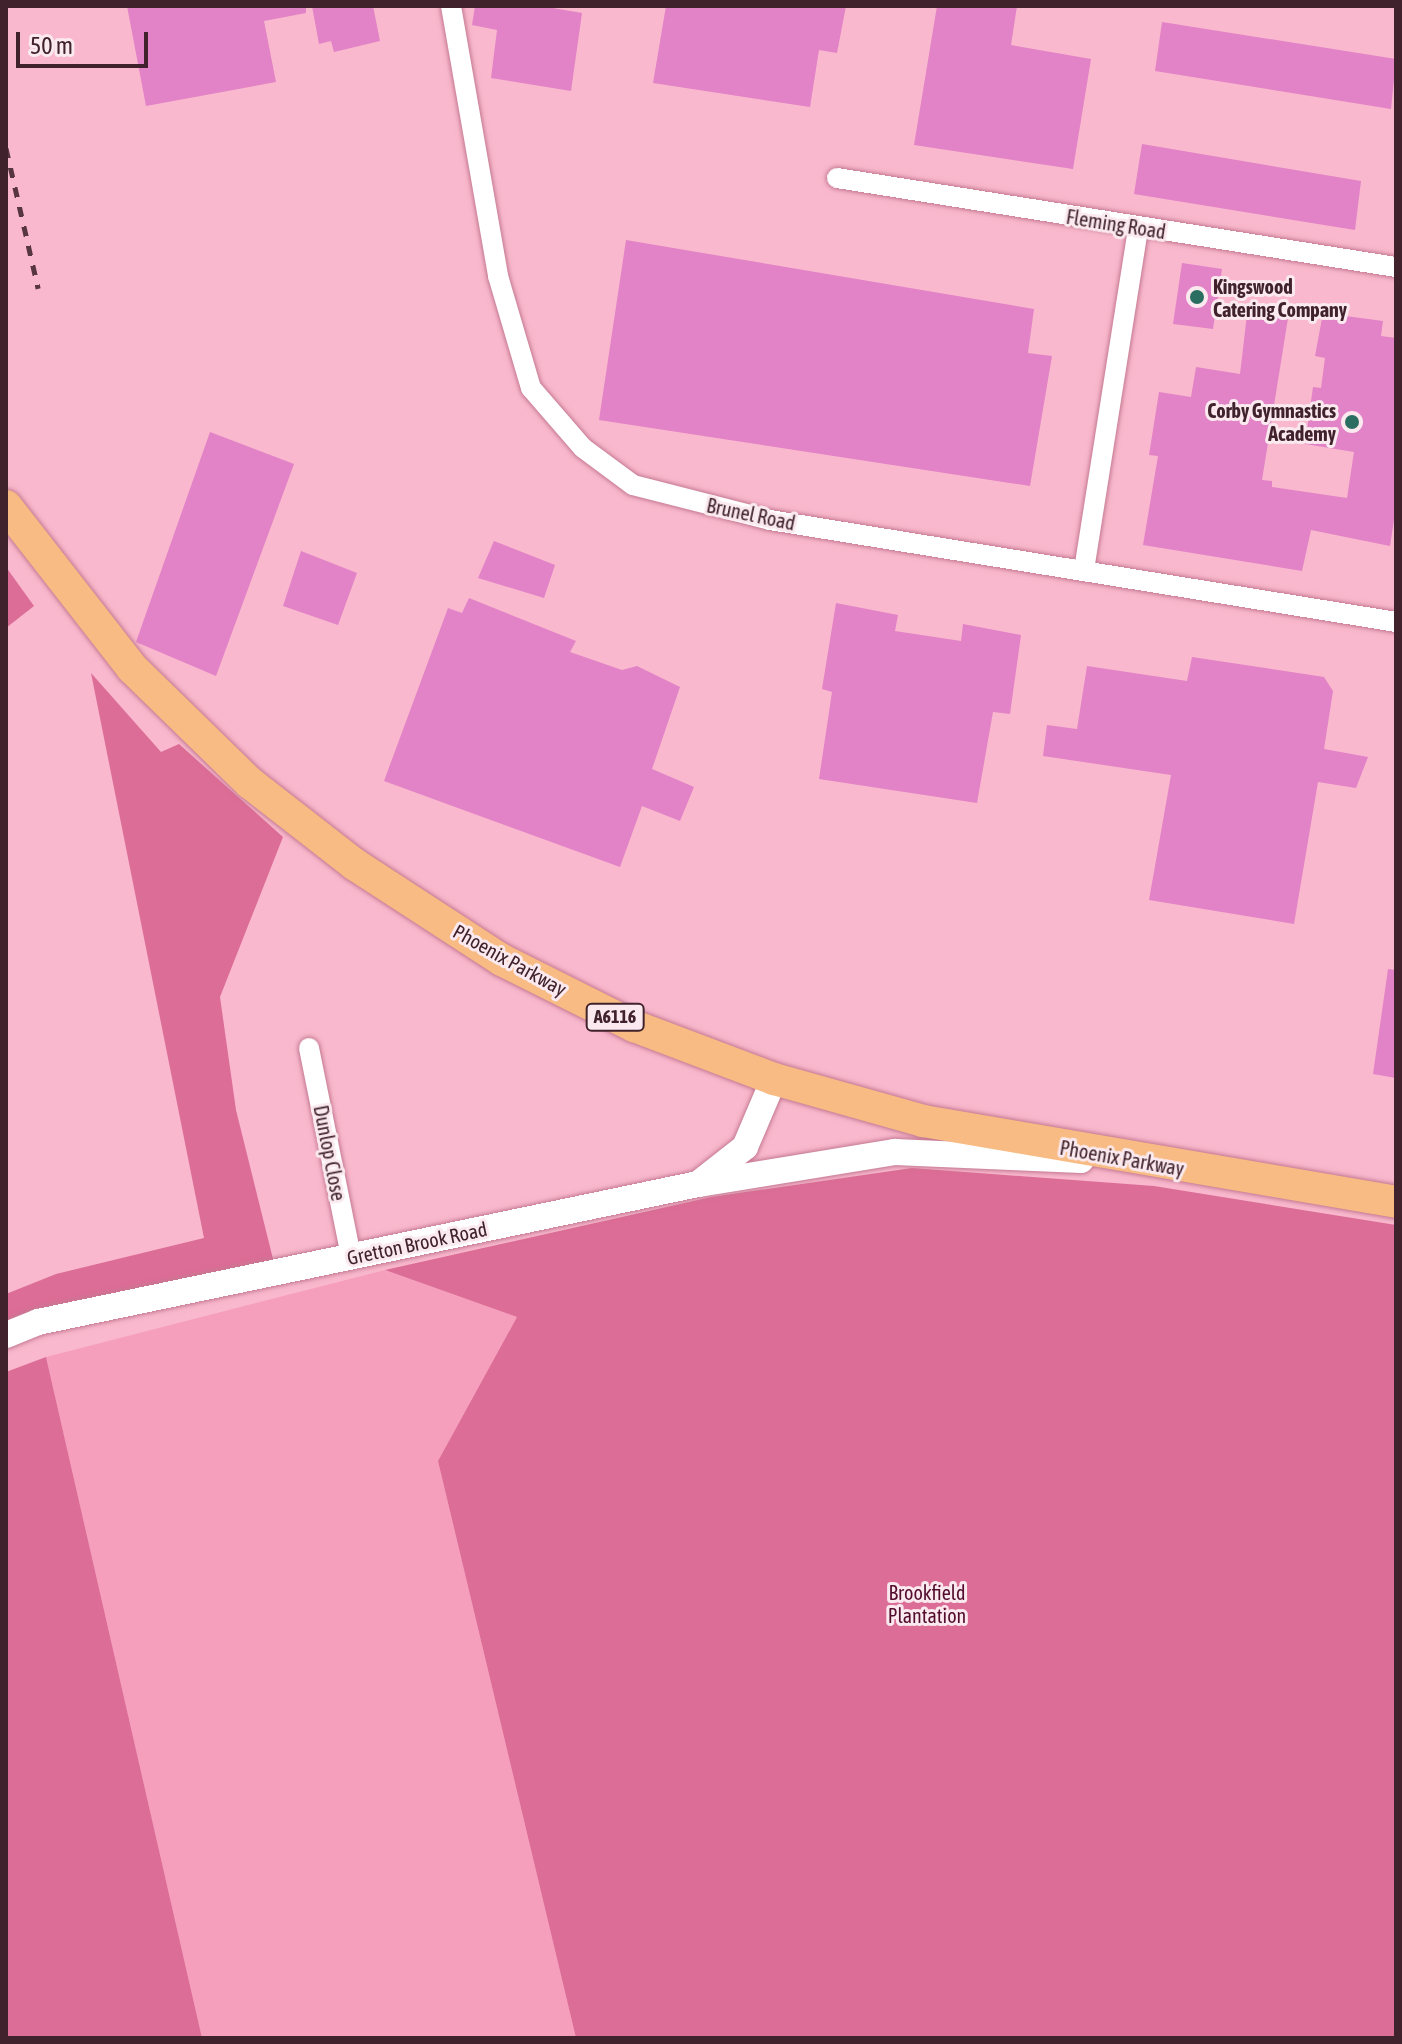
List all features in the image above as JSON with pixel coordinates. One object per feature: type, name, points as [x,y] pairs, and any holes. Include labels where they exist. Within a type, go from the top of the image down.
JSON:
[{"type":"main road","name":"Phoenix Parkway","points":[[6,506],[132,668],[250,783],[354,864],[502,960],[634,1026],[774,1079],[923,1121],[1141,1162],[1396,1202]]},
{"type":"street","name":"Brunel Road","points":[[451,6],[498,276],[531,388],[583,448],[633,485],[741,515],[1396,622]]},
{"type":"street","name":"Fleming Road","points":[[837,178],[1138,229],[1396,267]]},
{"type":"street","points":[[1084,570],[1138,229]]},
{"type":"street","name":"Dunlop Close","points":[[309,1048],[351,1257]]},
{"type":"street","name":"Gretton Brook Road","points":[[6,1335],[38,1322],[698,1184],[745,1147],[774,1079]]},
{"type":"street","points":[[698,1184],[895,1152],[1141,1162]]},
{"type":"shaded area","points":[[385,1270],[517,1317],[438,1461],[576,2038],[202,2038],[46,1357]]},
{"type":"green space","points":[[6,567],[34,606],[6,628]]},
{"type":"green space","points":[[91,673],[161,752],[179,744],[283,837],[220,997],[236,1110],[274,1263],[6,1329],[6,1294],[56,1274],[204,1238]]},
{"type":"green space","name":"Brookfield Plantation","points":[[912,1168],[1154,1186],[1396,1225],[1396,2038],[576,2038],[438,1461],[517,1317],[385,1270],[711,1197]]},
{"type":"green space","points":[[46,1357],[202,2038],[6,2038],[6,1372]]},
{"type":"building","points":[[127,6],[306,6],[306,13],[264,21],[276,82],[146,106]]},
{"type":"building","points":[[312,6],[373,6],[380,41],[334,52],[331,41],[319,44]]},
{"type":"building","points":[[475,6],[541,6],[582,13],[571,91],[491,78],[497,30],[472,25]]},
{"type":"building","points":[[666,6],[846,6],[837,53],[819,50],[810,107],[653,83]]},
{"type":"building","points":[[937,6],[1017,6],[1011,45],[1091,59],[1073,169],[914,145]]},
{"type":"building","points":[[1162,22],[1396,59],[1391,109],[1155,71]]},
{"type":"building","points":[[1142,144],[1361,181],[1355,230],[1134,194]]},
{"type":"building","points":[[626,240],[1034,309],[1028,353],[1052,356],[1030,486],[599,420]]},
{"type":"building","name":"Kingswood Catering Company","points":[[1182,263],[1222,269],[1213,329],[1173,324]]},
{"type":"building","points":[[1248,306],[1289,312],[1262,480],[1272,481],[1272,487],[1347,498],[1354,452],[1305,444],[1313,387],[1321,388],[1325,358],[1315,356],[1323,313],[1383,321],[1381,336],[1396,338],[1396,507],[1390,546],[1311,530],[1302,571],[1143,545],[1158,456],[1149,455],[1159,392],[1191,397],[1196,367],[1240,374]]},
{"type":"building","points":[[210,432],[294,464],[216,676],[136,642]]},
{"type":"building","points":[[494,541],[555,565],[544,598],[478,578]]},
{"type":"building","points":[[301,551],[357,573],[338,625],[283,606]]},
{"type":"building","points":[[469,598],[576,641],[570,652],[622,670],[637,666],[680,687],[652,769],[694,787],[680,821],[642,806],[620,867],[384,781],[448,608],[462,613]]},
{"type":"building","points":[[836,603],[898,615],[895,631],[961,641],[963,624],[1021,635],[1010,714],[993,712],[977,803],[819,779],[832,692],[822,689]]},
{"type":"building","points":[[1192,657],[1324,677],[1333,691],[1324,749],[1368,757],[1356,788],[1318,782],[1294,924],[1149,900],[1171,775],[1043,756],[1047,725],[1077,729],[1087,666],[1187,681]]},
{"type":"building","points":[[1388,969],[1396,970],[1396,1078],[1373,1074]]},
{"type":"railway","points":[[6,148],[38,288]]},
{"type":"place","name":"Kingswood Catering Company","points":[[1197,297]]},
{"type":"place","name":"Corby Gymnastics Academy","points":[[1352,422]]}]
